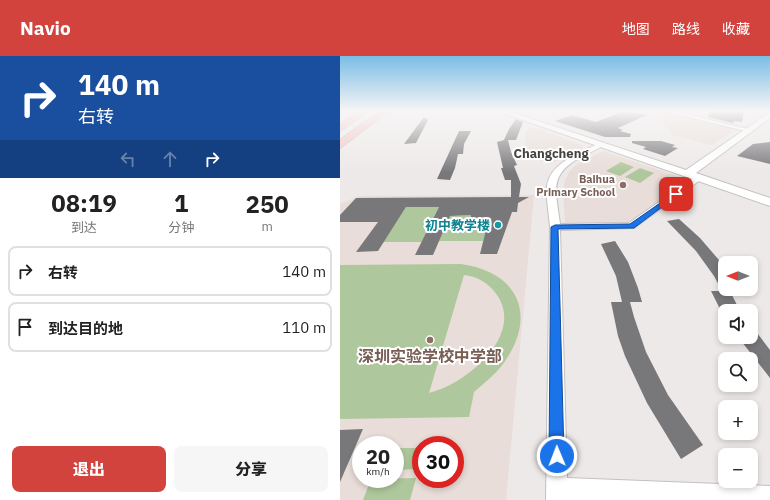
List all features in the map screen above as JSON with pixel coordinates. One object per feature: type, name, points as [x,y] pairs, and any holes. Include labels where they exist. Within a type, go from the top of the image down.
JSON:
[{"type":"main road","points":[[340,145],[358,132]]},
{"type":"street","points":[[560,132],[770,202]]},
{"type":"street","points":[[688,174],[746,132]]},
{"type":"street","points":[[600,146],[567,163],[560,169],[552,180],[551,186],[555,227],[557,494],[770,497]]},
{"type":"street","points":[[555,227],[631,226],[698,178]]},
{"type":"shaded area","points":[[527,132],[546,132],[582,145],[583,148],[550,164],[534,157],[525,149],[525,135]]},
{"type":"shaded area","points":[[670,132],[732,132],[712,145],[673,135]]},
{"type":"shaded area","name":"Baihua Primary School","points":[[603,151],[689,180],[628,224],[565,225],[563,190],[565,180],[570,171],[577,164]]},
{"type":"shaded area","name":"深圳实验学校中学部","points":[[534,195],[506,500],[340,500],[340,204],[359,196]]},
{"type":"green space","points":[[621,162],[634,167],[620,176],[606,171]]},
{"type":"green space","points":[[640,168],[654,173],[640,183],[625,177]]},
{"type":"green space","points":[[406,207],[439,207],[422,242],[383,242]]},
{"type":"green space","points":[[471,215],[471,218],[475,218],[476,215],[493,215],[483,241],[439,241],[450,216]]},
{"type":"green space","points":[[461,264],[481,269],[497,276],[509,286],[517,299],[520,313],[519,329],[514,346],[500,368],[474,392],[469,417],[340,419],[340,265]],"holes":[[[464,275],[487,284],[497,295],[504,311],[503,326],[497,342],[487,356],[474,369],[459,380],[429,393]]]},
{"type":"green space","points":[[404,448],[412,448],[412,469],[404,470]]},
{"type":"green space","points":[[404,478],[412,478],[412,488],[413,488],[410,500],[363,500],[368,488],[404,488]]},
{"type":"building","points":[[413,132],[422,132],[416,143],[404,144]]},
{"type":"building","points":[[459,132],[471,132],[464,144],[463,154],[458,154],[455,168],[450,180],[437,179]]},
{"type":"building","name":"初中教学楼","points":[[508,132],[519,132],[516,140],[508,140],[511,152],[517,165],[514,166],[521,184],[519,197],[529,197],[518,203],[517,212],[512,212],[497,254],[480,254],[489,218],[470,218],[471,215],[450,216],[433,255],[415,255],[439,207],[406,207],[378,251],[356,252],[378,222],[340,222],[340,215],[356,198],[511,197],[511,180],[505,180],[501,168],[503,168],[497,142],[504,140]]},
{"type":"building","points":[[588,132],[623,132],[631,134],[630,137],[605,137]]},
{"type":"building","points":[[632,141],[661,141],[675,145],[672,147],[678,148],[665,156],[643,149],[646,147],[632,143]]},
{"type":"building","points":[[770,142],[770,164],[737,156],[753,144]]},
{"type":"building","points":[[679,219],[700,238],[718,259],[718,284],[696,251],[667,221]]},
{"type":"building","points":[[615,241],[628,262],[642,302],[630,302],[646,352],[668,395],[703,445],[681,459],[647,403],[625,356],[618,336],[611,302],[622,302],[616,276],[601,244]]},
{"type":"building","points":[[711,291],[718,291],[718,296],[732,296],[736,304],[718,305]]},
{"type":"building","points":[[758,334],[770,350],[770,378],[758,363],[758,352],[750,352],[743,344],[758,344]]},
{"type":"building","points":[[363,429],[360,436],[352,436],[352,454],[340,482],[340,430]]},
{"type":"place","name":"Baihua Primary School","points":[[623,185]]},
{"type":"place","name":"初中教学楼","points":[[498,225]]},
{"type":"place","name":"深圳实验学校中学部","points":[[430,340]]},
{"type":"district","name":"Changcheng","points":[[551,153]]},
{"type":"route","points":[[557,456],[555,227],[631,226],[676,194]]}]
